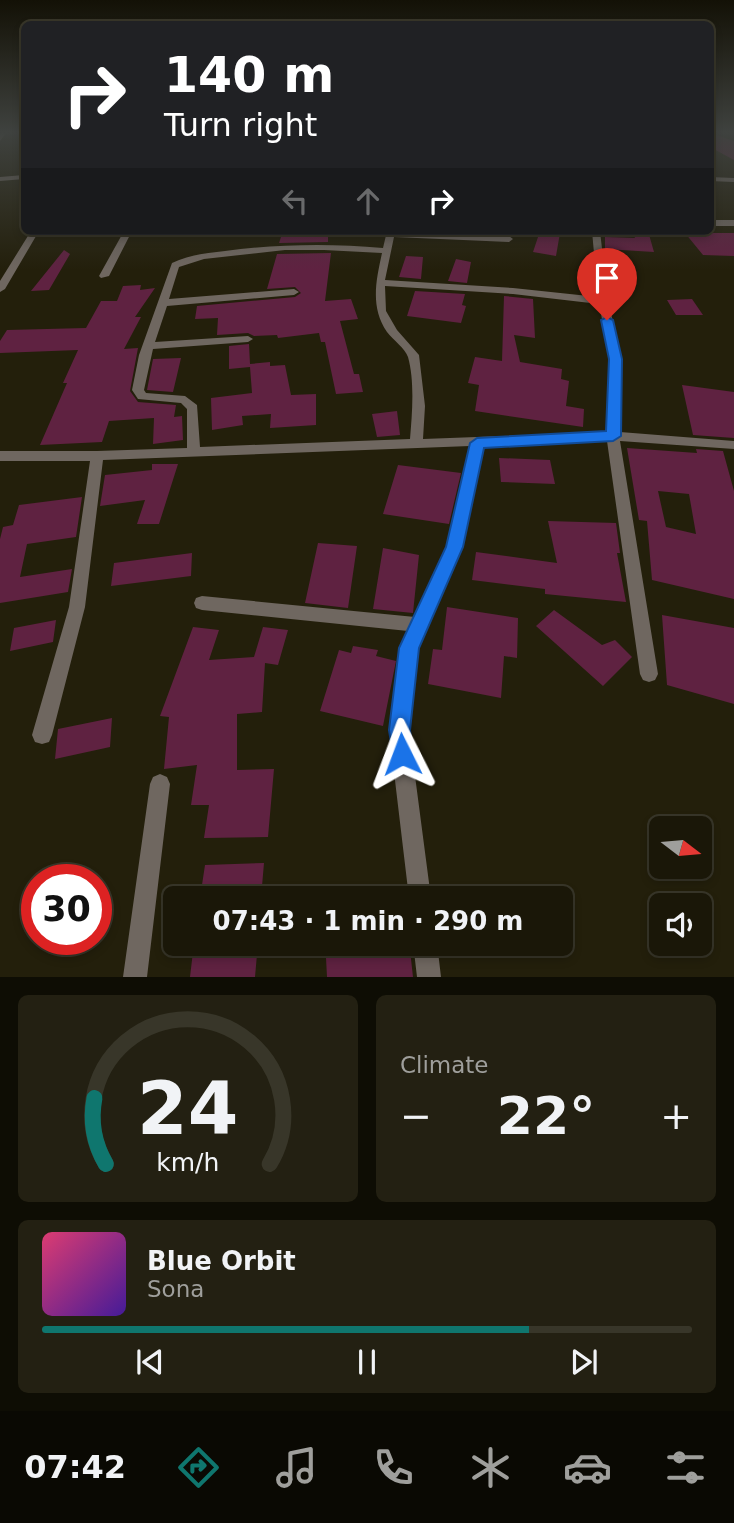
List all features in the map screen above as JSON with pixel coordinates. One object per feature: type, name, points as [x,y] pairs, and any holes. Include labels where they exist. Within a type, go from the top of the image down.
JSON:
[{"type":"street","points":[[714,179],[734,180]]},
{"type":"street","points":[[714,222],[734,223]]},
{"type":"street","points":[[0,289],[33,235]]},
{"type":"street","points":[[104,276],[126,235]]},
{"type":"street","points":[[391,235],[380,283],[381,311],[392,331],[413,355],[419,405],[416,444]]},
{"type":"street","points":[[430,235],[509,239]]},
{"type":"street","points":[[596,235],[603,301],[616,359],[613,436],[649,674]]},
{"type":"street","points":[[194,452],[193,408],[185,400],[142,396],[138,390],[148,346],[175,265],[182,261],[271,247],[307,245],[387,251]]},
{"type":"street","points":[[380,283],[513,291],[603,301]]},
{"type":"street","points":[[161,303],[295,292]]},
{"type":"street","points":[[148,346],[248,339]]},
{"type":"street","points":[[0,456],[97,456],[613,436],[733,447]]},
{"type":"street","points":[[418,886],[400,730],[409,648],[455,547],[477,443]]},
{"type":"street","points":[[42,735],[77,607],[97,456]]},
{"type":"street","points":[[202,603],[420,625]]},
{"type":"street","points":[[135,977],[160,784]]},
{"type":"street","points":[[427,956],[429,977]]},
{"type":"building","points":[[734,233],[734,256],[703,255],[687,235]]},
{"type":"building","points":[[282,235],[328,235],[328,242],[279,243]]},
{"type":"building","points":[[539,235],[560,235],[556,256],[533,252]]},
{"type":"building","points":[[634,235],[649,235],[654,252],[605,249],[605,237],[635,238]]},
{"type":"building","points":[[64,250],[70,254],[49,290],[31,291]]},
{"type":"building","points":[[331,253],[325,301],[351,299],[358,319],[340,321],[354,374],[359,374],[363,392],[336,394],[325,342],[321,342],[319,333],[278,338],[277,335],[254,336],[248,333],[217,335],[218,318],[195,319],[197,306],[295,297],[301,293],[295,287],[267,289],[277,254]]},
{"type":"building","points":[[406,256],[423,257],[421,279],[399,277]]},
{"type":"building","points":[[456,259],[471,262],[467,283],[448,281]]},
{"type":"building","points":[[141,285],[140,290],[155,288],[135,317],[141,317],[124,349],[138,348],[130,391],[138,402],[176,405],[174,417],[182,416],[183,440],[153,444],[154,418],[109,421],[102,442],[40,445],[78,350],[0,353],[0,341],[7,330],[86,328],[101,301],[117,301],[123,286]]},
{"type":"building","points":[[415,291],[465,294],[462,305],[466,306],[461,323],[407,316]]},
{"type":"building","points":[[504,296],[533,299],[535,338],[514,335],[520,362],[562,369],[561,379],[569,381],[566,406],[584,409],[583,427],[475,411],[479,385],[468,383],[475,357],[502,361]]},
{"type":"building","points":[[692,299],[703,315],[676,315],[667,300]]},
{"type":"building","points":[[249,344],[250,364],[270,362],[270,366],[285,365],[291,395],[316,394],[316,425],[270,428],[271,414],[242,416],[243,425],[212,430],[211,398],[252,393],[250,367],[229,369],[229,346]]},
{"type":"building","points":[[181,358],[173,392],[147,390],[153,359]]},
{"type":"building","points":[[682,385],[734,392],[734,438],[693,435]]},
{"type":"building","points":[[397,411],[400,435],[377,437],[372,414]]},
{"type":"building","points":[[627,448],[697,453],[696,449],[723,451],[734,491],[734,599],[652,580],[647,521],[639,520]],"holes":[[[658,491],[689,494],[696,534],[666,527]]]},
{"type":"building","points":[[499,458],[550,460],[555,484],[501,482]]},
{"type":"building","points":[[152,464],[178,464],[159,524],[137,524],[145,500],[100,506],[105,475],[152,470]]},
{"type":"building","points":[[398,465],[461,473],[449,524],[383,514]]},
{"type":"building","points":[[82,497],[76,537],[27,544],[20,577],[72,569],[68,592],[0,603],[0,539],[3,527],[13,525],[19,505]]},
{"type":"building","points":[[548,521],[616,523],[620,553],[617,553],[626,602],[545,594],[545,589],[472,580],[476,552],[557,563]]},
{"type":"building","points":[[318,543],[357,546],[348,608],[305,603]]},
{"type":"building","points":[[383,548],[419,555],[413,613],[373,609]]},
{"type":"building","points":[[192,553],[191,576],[111,586],[114,563]]},
{"type":"building","points":[[447,607],[518,618],[517,658],[504,656],[501,698],[428,684],[433,649],[442,650]]},
{"type":"building","points":[[554,610],[602,645],[615,640],[632,657],[603,686],[536,626]]},
{"type":"building","points":[[662,615],[734,628],[734,704],[667,685]]},
{"type":"building","points":[[56,620],[53,642],[10,651],[14,628]]},
{"type":"building","points":[[193,627],[219,630],[209,660],[254,657],[263,627],[288,630],[278,665],[265,663],[262,712],[237,714],[237,770],[274,769],[268,837],[204,838],[209,805],[191,805],[197,765],[164,769],[169,717],[160,716]]},
{"type":"building","points":[[353,646],[378,650],[376,656],[396,661],[383,726],[320,711],[339,650],[351,653]]},
{"type":"building","points":[[112,718],[110,747],[55,759],[58,729]]},
{"type":"building","points":[[264,863],[262,886],[202,886],[205,865]]},
{"type":"building","points":[[192,956],[257,956],[255,977],[190,977]]},
{"type":"building","points":[[411,956],[413,977],[327,977],[326,958]]},
{"type":"route","points":[[402,754],[400,730],[409,648],[455,547],[477,443],[613,436],[616,359],[607,320]]}]
